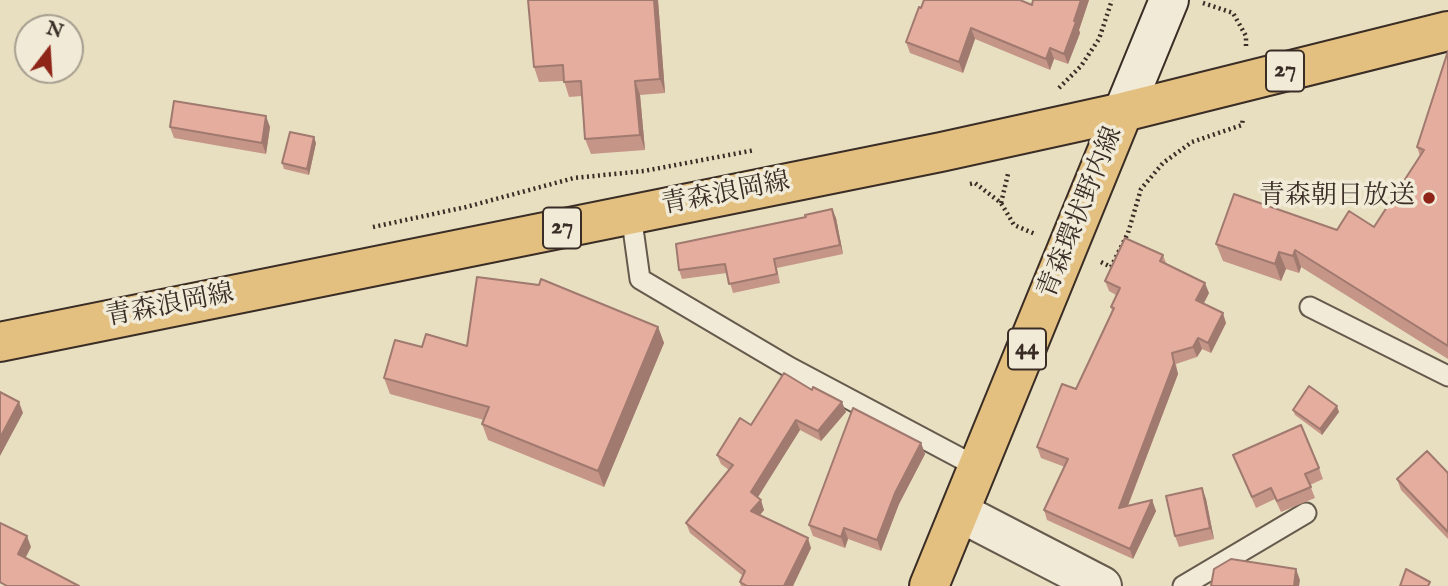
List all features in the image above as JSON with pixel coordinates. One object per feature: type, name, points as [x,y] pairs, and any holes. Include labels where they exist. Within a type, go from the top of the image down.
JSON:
[{"type":"main road","name":"青森浪岡線","points":[[0,342],[942,152],[1123,112],[1448,32]]},
{"type":"main road","name":"青森環状野内線","points":[[929,586],[1123,112]]},
{"type":"street","points":[[1123,112],[1169,0]]},
{"type":"street","points":[[961,513],[1102,586]]},
{"type":"lane","points":[[631,214],[640,279],[789,367],[979,468]]},
{"type":"lane","points":[[1310,307],[1448,376]]},
{"type":"lane","points":[[1184,586],[1306,513]]},
{"type":"path","points":[[961,186],[975,183],[1001,204],[1014,225],[1111,267],[1128,233],[1141,189],[1163,163],[1192,142],[1242,125],[1247,80],[1246,36],[1233,13],[1196,0]]},
{"type":"building","points":[[528,0],[654,0],[660,79],[635,81],[640,135],[585,139],[581,81],[564,82],[563,65],[534,67]]},
{"type":"building","points":[[924,0],[1020,0],[1032,5],[1033,0],[1081,0],[1064,54],[1050,48],[1046,59],[971,28],[959,62],[906,42]]},
{"type":"building","points":[[1448,51],[1448,346],[1295,250],[1293,256],[1279,252],[1275,264],[1216,244],[1234,194],[1337,230],[1349,211],[1374,227],[1424,150],[1417,147]]},
{"type":"building","points":[[174,101],[266,116],[262,143],[170,127]]},
{"type":"building","points":[[290,132],[314,137],[307,169],[282,163]]},
{"type":"building","points":[[832,209],[840,245],[774,259],[777,274],[729,284],[725,264],[679,270],[676,244],[806,217],[805,215]]},
{"type":"building","points":[[1125,238],[1163,255],[1160,261],[1205,283],[1196,300],[1223,313],[1208,343],[1198,338],[1193,347],[1172,353],[1174,363],[1119,508],[1152,500],[1130,549],[1044,510],[1068,459],[1037,447],[1062,384],[1076,389],[1114,308],[1111,307],[1120,288],[1105,281]]},
{"type":"building","points":[[477,277],[539,285],[541,279],[658,327],[598,471],[482,424],[489,407],[384,378],[395,340],[422,347],[426,334],[467,346]]},
{"type":"building","points":[[784,373],[812,390],[813,387],[842,402],[818,431],[796,420],[751,492],[761,500],[751,511],[808,538],[784,586],[747,586],[740,582],[745,571],[686,523],[733,465],[717,455],[740,418],[751,425]]},
{"type":"building","points":[[1309,386],[1337,406],[1320,429],[1293,410]]},
{"type":"building","points":[[0,392],[19,402],[0,438]]},
{"type":"building","points":[[853,408],[921,443],[895,493],[877,540],[844,528],[841,537],[809,525]]},
{"type":"building","points":[[1301,425],[1319,468],[1305,474],[1311,487],[1277,501],[1271,488],[1252,497],[1233,455]]},
{"type":"building","points":[[1427,451],[1448,473],[1448,532],[1397,479]]},
{"type":"building","points":[[1202,488],[1210,528],[1175,536],[1166,496]]},
{"type":"building","points":[[0,523],[27,536],[18,554],[79,586],[7,586],[0,582]]},
{"type":"building","points":[[1231,559],[1296,569],[1294,586],[1211,586],[1214,569]]},
{"type":"building","points":[[1406,569],[1430,582],[1428,586],[1400,586]]},
{"type":"place","name":"青森朝日放送","points":[[1429,198]]}]
